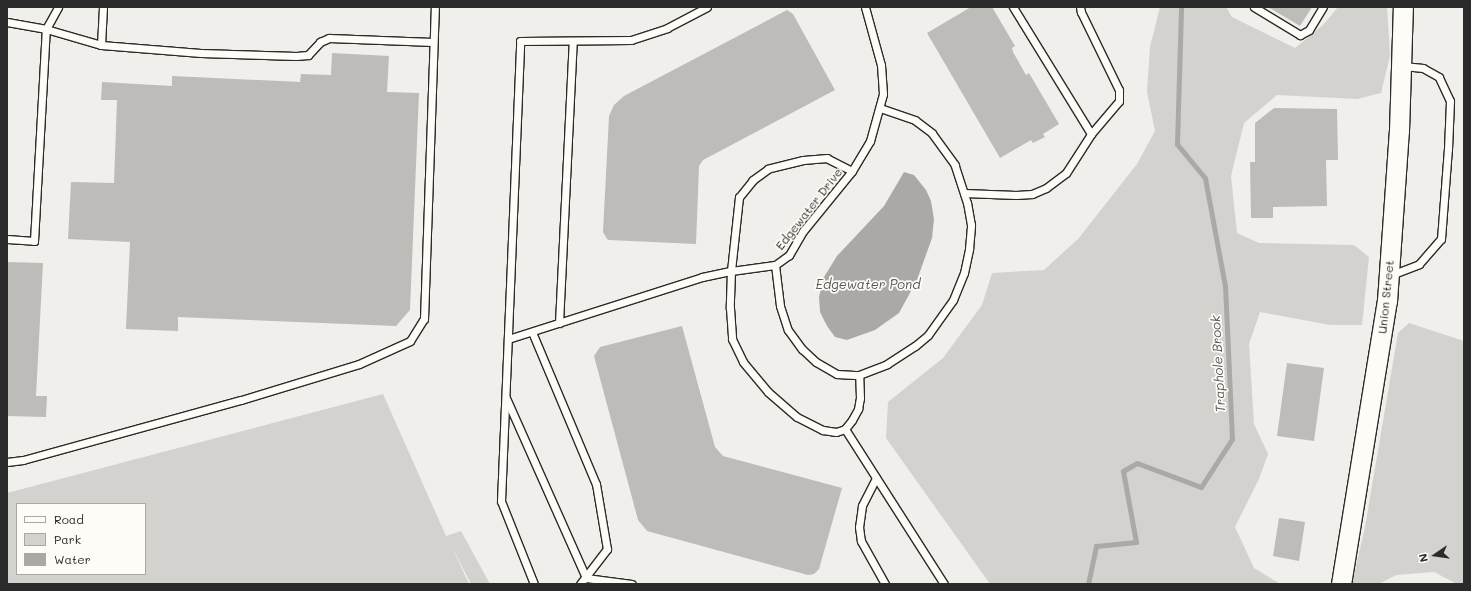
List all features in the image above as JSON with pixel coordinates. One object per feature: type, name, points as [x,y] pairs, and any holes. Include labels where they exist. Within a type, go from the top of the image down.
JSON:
[{"type":"main road","name":"Union Street","points":[[1341,584],[1387,301],[1399,132],[1403,7]]},
{"type":"lane","points":[[7,239],[34,241],[46,29],[58,7]]},
{"type":"lane","points":[[101,45],[103,7]]},
{"type":"lane","points":[[7,462],[36,457],[256,396],[359,364],[410,341],[424,319],[435,7]]},
{"type":"lane","points":[[534,584],[501,501],[520,41],[573,42],[631,40],[667,28],[698,9],[707,7]]},
{"type":"lane","name":"Edgewater Drive","points":[[865,7],[881,65],[883,94],[870,141],[852,171],[802,231],[789,255],[775,265],[780,306],[788,330],[802,349],[816,362],[837,374],[859,375],[887,364],[915,346],[928,335],[953,300],[964,273],[969,249],[971,225],[964,193],[955,164],[932,133],[915,120],[880,108]]},
{"type":"lane","points":[[1013,7],[1091,134]]},
{"type":"lane","points":[[964,193],[1016,195],[1032,194],[1046,188],[1066,173],[1091,134],[1119,101],[1119,90],[1081,12],[1080,7]]},
{"type":"lane","points":[[1254,7],[1300,35],[1309,30],[1323,7]]},
{"type":"lane","points":[[7,22],[46,29],[101,45],[201,53],[296,56],[308,55],[320,42],[329,38],[433,42]]},
{"type":"lane","points":[[559,323],[573,42]]},
{"type":"lane","points":[[1389,276],[1419,264],[1441,239],[1448,150],[1450,101],[1439,77],[1423,68],[1400,66]]},
{"type":"lane","points":[[852,171],[828,158],[803,160],[768,169],[752,180],[739,197],[731,271],[730,308],[732,339],[743,362],[768,392],[797,417],[822,430],[836,432],[845,429],[858,409],[860,398],[859,375]]},
{"type":"lane","points":[[508,339],[702,277],[731,271],[775,265]]},
{"type":"lane","points":[[532,332],[596,484],[607,548],[586,578],[580,584]]},
{"type":"lane","points":[[506,396],[586,578]]},
{"type":"lane","points":[[845,429],[944,584]]},
{"type":"lane","points":[[876,478],[862,506],[859,527],[861,541],[885,584]]},
{"type":"lane","points":[[586,578],[632,584]]},
{"type":"green space","points":[[1160,7],[1226,7],[1232,17],[1295,48],[1323,25],[1338,7],[1387,7],[1390,56],[1381,93],[1357,99],[1277,95],[1244,123],[1231,176],[1237,233],[1259,243],[1354,245],[1369,257],[1362,325],[1330,325],[1260,312],[1249,344],[1254,424],[1268,454],[1259,479],[1235,527],[1254,568],[1280,584],[990,584],[886,438],[888,402],[943,358],[982,305],[992,273],[1044,270],[1078,239],[1137,164],[1155,131],[1147,92],[1150,47]]},
{"type":"green space","points":[[1409,323],[1464,341],[1464,584],[1457,584],[1434,572],[1396,575],[1379,584],[1352,584],[1365,527],[1398,333]]},
{"type":"green space","points":[[383,394],[446,536],[461,531],[490,584],[471,584],[451,545],[469,584],[7,584],[7,493]]},
{"type":"water","name":"Edgewater Pond","points":[[904,172],[914,175],[926,190],[931,201],[934,219],[932,238],[917,280],[899,313],[875,330],[847,340],[835,337],[827,326],[820,312],[819,297],[824,277],[837,256],[884,206]]},
{"type":"building","points":[[971,7],[992,7],[1015,46],[1012,48],[1013,52],[1026,75],[1029,73],[1059,124],[1043,134],[1045,137],[1033,143],[1031,140],[1000,158],[927,33]]},
{"type":"building","points":[[1268,7],[1312,7],[1300,26]]},
{"type":"building","points":[[787,10],[793,14],[835,90],[703,160],[699,166],[696,244],[607,239],[603,232],[609,116],[614,105],[624,96]]},
{"type":"building","points":[[332,53],[389,56],[387,92],[419,93],[410,310],[396,326],[178,317],[178,331],[126,329],[130,242],[68,239],[71,182],[114,183],[117,100],[101,100],[102,82],[172,86],[172,76],[300,82],[301,74],[331,75]]},
{"type":"building","points":[[1274,108],[1337,109],[1338,160],[1326,160],[1327,206],[1273,207],[1273,218],[1251,218],[1250,162],[1255,162],[1255,123]]},
{"type":"building","points":[[7,262],[43,263],[36,396],[47,396],[46,417],[7,416]]},
{"type":"building","points":[[682,326],[715,447],[723,456],[842,488],[819,569],[814,574],[808,575],[647,531],[638,520],[594,356],[600,347]]},
{"type":"building","points":[[1287,363],[1324,368],[1314,441],[1277,436]]},
{"type":"building","points":[[1279,518],[1305,522],[1299,561],[1273,556]]},
{"type":"waterway","name":"Traphole Brook","points":[[1088,584],[1096,546],[1136,542],[1123,471],[1137,463],[1201,487],[1232,439],[1225,286],[1205,178],[1177,144],[1181,7]]}]
